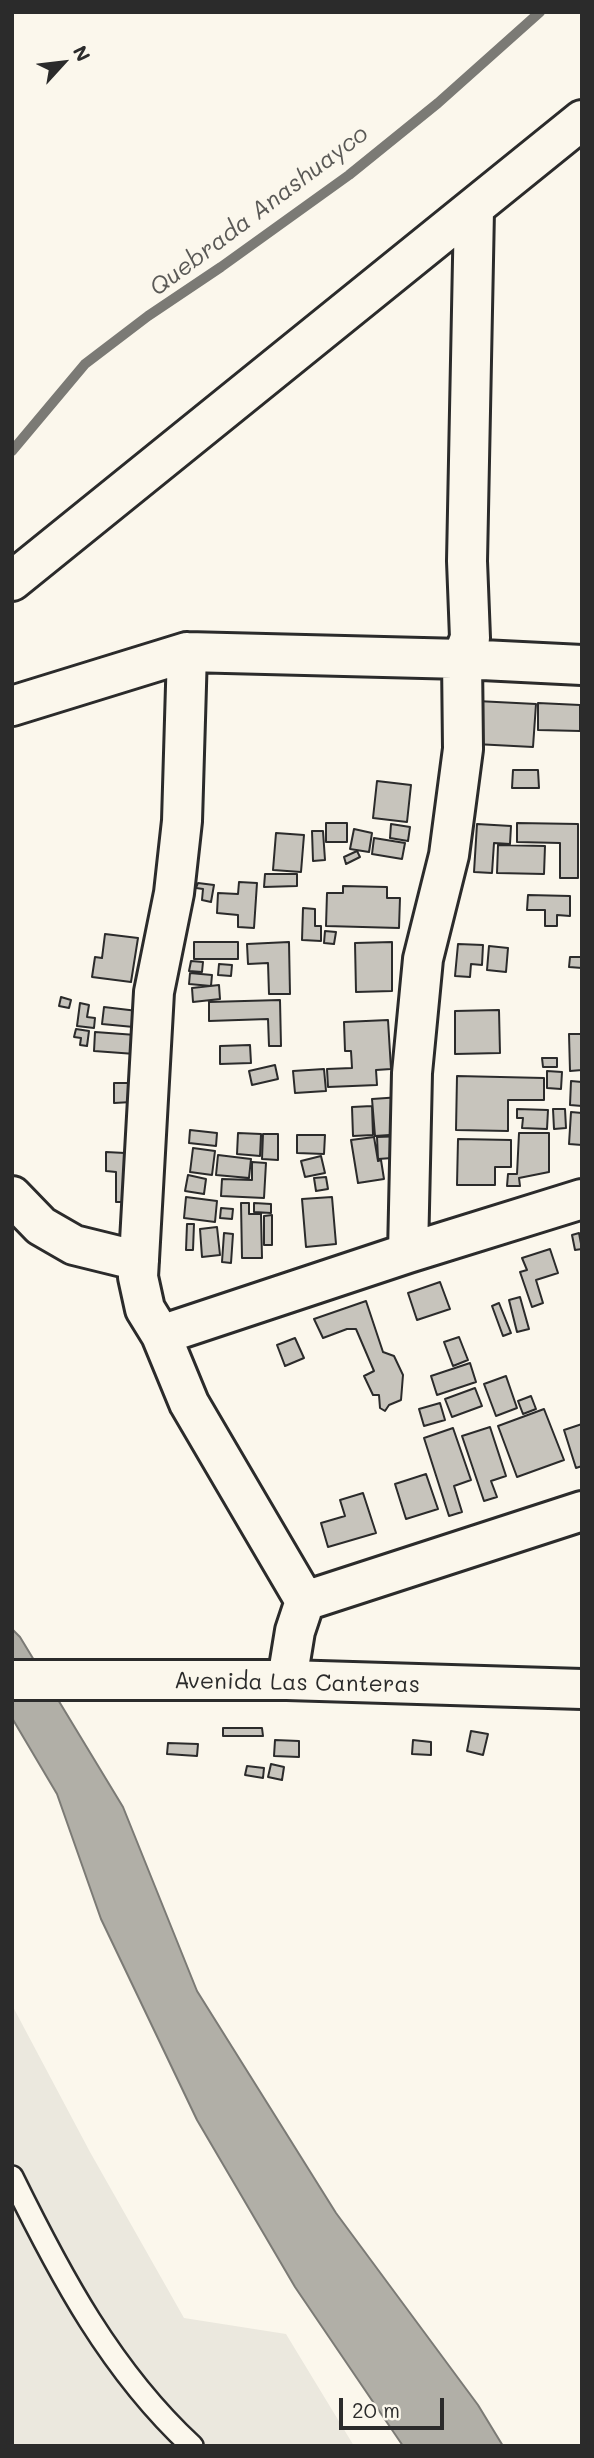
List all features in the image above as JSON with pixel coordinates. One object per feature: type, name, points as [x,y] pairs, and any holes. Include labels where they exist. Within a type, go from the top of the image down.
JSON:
[{"type":"street","points":[[12,580],[582,120]]},
{"type":"street","points":[[408,1253],[412,1073],[423,959],[449,855],[463,749],[462,659],[471,638],[467,561],[474,209]]},
{"type":"street","points":[[187,652],[182,821],[174,893],[154,992],[138,1277],[145,1309],[161,1335],[190,1403],[305,1601],[295,1631],[287,1681]]},
{"type":"street","points":[[12,706],[187,652],[582,665]]},
{"type":"street","points":[[12,1196],[41,1226],[75,1245],[139,1261]]},
{"type":"street","points":[[161,1335],[408,1253],[582,1199]]},
{"type":"street","points":[[305,1601],[582,1511]]},
{"type":"street","name":"Avenida Las Canteras","points":[[12,1680],[287,1681],[582,1689]]},
{"type":"lane","points":[[12,2177],[46,2246],[90,2324],[164,2420],[192,2446]]},
{"type":"shaded area","points":[[12,1629],[20,1637],[123,1807],[197,1991],[336,2213],[478,2405],[503,2446],[403,2446],[295,2287],[197,2120],[101,1919],[57,1794],[12,1718]]},
{"type":"shaded area","points":[[12,2005],[90,2152],[184,2318],[286,2334],[354,2446],[12,2446]]},
{"type":"building","points":[[477,701],[536,704],[533,747],[475,744]]},
{"type":"building","points":[[538,703],[580,705],[580,731],[538,730]]},
{"type":"building","points":[[513,770],[538,770],[539,788],[512,788]]},
{"type":"building","points":[[377,781],[411,785],[407,822],[373,818]]},
{"type":"building","points":[[326,823],[347,823],[347,842],[326,842]]},
{"type":"building","points":[[517,823],[578,824],[578,878],[560,878],[560,843],[517,842]]},
{"type":"building","points":[[391,824],[410,827],[408,841],[390,838]]},
{"type":"building","points":[[477,824],[511,826],[510,844],[494,843],[492,873],[474,872]]},
{"type":"building","points":[[354,829],[372,833],[369,852],[350,849]]},
{"type":"building","points":[[312,831],[323,831],[325,860],[313,861]]},
{"type":"building","points":[[276,833],[304,835],[301,872],[273,870]]},
{"type":"building","points":[[374,838],[405,843],[402,859],[372,854]]},
{"type":"building","points":[[498,845],[545,846],[544,874],[497,873]]},
{"type":"building","points":[[357,851],[360,857],[346,864],[344,857]]},
{"type":"building","points":[[265,874],[297,874],[297,886],[264,887]]},
{"type":"building","points":[[239,882],[257,883],[254,928],[238,927],[238,915],[217,913],[218,893],[238,894]]},
{"type":"building","points":[[198,883],[214,885],[211,902],[202,900],[203,889],[196,888]]},
{"type":"building","points":[[343,886],[387,887],[387,898],[400,898],[399,928],[326,926],[327,893],[343,893]]},
{"type":"building","points":[[528,895],[570,896],[570,916],[557,915],[557,926],[545,926],[545,910],[527,910]]},
{"type":"building","points":[[303,908],[315,909],[315,926],[321,926],[321,941],[302,940]]},
{"type":"building","points":[[325,931],[336,932],[334,944],[324,943]]},
{"type":"building","points":[[105,934],[138,938],[131,982],[92,977],[95,957],[102,958]]},
{"type":"building","points":[[194,942],[238,942],[238,959],[194,959]]},
{"type":"building","points":[[289,942],[290,994],[269,994],[268,963],[248,964],[247,944]]},
{"type":"building","points":[[392,942],[392,991],[356,992],[355,943]]},
{"type":"building","points":[[458,944],[483,945],[482,965],[471,964],[470,977],[455,976]]},
{"type":"building","points":[[489,946],[508,948],[506,972],[487,970]]},
{"type":"building","points":[[570,957],[582,957],[582,968],[569,967]]},
{"type":"building","points":[[191,961],[203,962],[202,972],[189,971]]},
{"type":"building","points":[[219,964],[232,965],[231,976],[218,975]]},
{"type":"building","points":[[190,973],[212,975],[211,986],[189,984]]},
{"type":"building","points":[[219,985],[220,999],[193,1002],[192,988]]},
{"type":"building","points":[[61,997],[71,1000],[69,1008],[59,1006]]},
{"type":"building","points":[[280,1000],[281,1046],[269,1046],[268,1019],[209,1021],[209,1002]]},
{"type":"building","points":[[80,1003],[89,1005],[87,1017],[95,1018],[94,1028],[77,1026]]},
{"type":"building","points":[[104,1007],[146,1012],[144,1028],[102,1024]]},
{"type":"building","points":[[499,1010],[500,1053],[455,1054],[455,1011]]},
{"type":"building","points":[[388,1020],[391,1069],[376,1070],[377,1085],[328,1087],[327,1069],[352,1068],[351,1051],[345,1051],[344,1022]]},
{"type":"building","points":[[76,1029],[89,1031],[87,1046],[80,1045],[81,1038],[74,1037]]},
{"type":"building","points":[[95,1032],[136,1035],[135,1054],[94,1051]]},
{"type":"building","points":[[569,1034],[582,1034],[582,1070],[570,1071]]},
{"type":"building","points":[[250,1045],[251,1063],[220,1064],[220,1046]]},
{"type":"building","points":[[542,1058],[557,1058],[557,1067],[543,1067]]},
{"type":"building","points":[[275,1065],[278,1079],[252,1085],[249,1071]]},
{"type":"building","points":[[324,1069],[326,1091],[295,1093],[293,1071]]},
{"type":"building","points":[[547,1071],[562,1072],[561,1089],[547,1088]]},
{"type":"building","points":[[457,1076],[544,1078],[544,1100],[508,1100],[508,1131],[456,1130]]},
{"type":"building","points":[[571,1081],[582,1082],[582,1106],[570,1105]]},
{"type":"building","points":[[114,1083],[132,1083],[132,1102],[114,1103]]},
{"type":"building","points":[[401,1097],[404,1134],[375,1136],[372,1099]]},
{"type":"building","points":[[372,1106],[373,1135],[353,1136],[352,1107]]},
{"type":"building","points":[[517,1109],[548,1110],[547,1129],[522,1128],[523,1118],[517,1118]]},
{"type":"building","points":[[553,1109],[565,1109],[566,1128],[554,1129]]},
{"type":"building","points":[[571,1112],[582,1113],[582,1145],[569,1144]]},
{"type":"building","points":[[190,1130],[217,1133],[216,1146],[189,1143]]},
{"type":"building","points":[[238,1133],[261,1134],[260,1156],[237,1154]]},
{"type":"building","points":[[519,1133],[549,1133],[549,1172],[519,1178],[520,1186],[507,1186],[508,1174],[517,1174]]},
{"type":"building","points":[[263,1134],[278,1134],[278,1160],[262,1159]]},
{"type":"building","points":[[297,1135],[325,1135],[324,1154],[297,1153]]},
{"type":"building","points":[[405,1136],[406,1157],[378,1159],[377,1137]]},
{"type":"building","points":[[374,1137],[384,1179],[358,1183],[351,1140]]},
{"type":"building","points":[[458,1139],[511,1140],[511,1167],[495,1167],[495,1185],[457,1185]]},
{"type":"building","points":[[193,1148],[215,1151],[212,1175],[190,1172]]},
{"type":"building","points":[[106,1152],[125,1153],[124,1202],[116,1202],[116,1172],[106,1171]]},
{"type":"building","points":[[218,1155],[251,1159],[249,1178],[216,1175]]},
{"type":"building","points":[[321,1156],[325,1173],[305,1177],[301,1161]]},
{"type":"building","points":[[252,1162],[266,1163],[264,1198],[221,1196],[222,1179],[252,1180]]},
{"type":"building","points":[[188,1175],[206,1179],[204,1194],[185,1191]]},
{"type":"building","points":[[326,1177],[328,1189],[316,1191],[314,1178]]},
{"type":"building","points":[[186,1197],[217,1201],[215,1222],[184,1218]]},
{"type":"building","points":[[332,1197],[336,1244],[306,1247],[302,1199]]},
{"type":"building","points":[[241,1203],[249,1203],[249,1214],[261,1214],[262,1258],[242,1258]]},
{"type":"building","points":[[254,1203],[271,1204],[271,1213],[254,1212]]},
{"type":"building","points":[[221,1208],[233,1209],[232,1219],[220,1218]]},
{"type":"building","points":[[272,1215],[272,1245],[264,1245],[264,1216]]},
{"type":"building","points":[[187,1224],[194,1224],[193,1250],[186,1250]]},
{"type":"building","points":[[217,1227],[220,1255],[202,1257],[200,1229]]},
{"type":"building","points":[[224,1233],[233,1234],[231,1263],[222,1262]]},
{"type":"building","points":[[579,1233],[582,1249],[575,1250],[572,1235]]},
{"type":"building","points":[[550,1249],[558,1273],[536,1280],[543,1303],[532,1307],[520,1272],[527,1270],[522,1258]]},
{"type":"building","points":[[440,1282],[450,1309],[417,1320],[408,1293]]},
{"type":"building","points":[[520,1297],[529,1329],[517,1332],[509,1300]]},
{"type":"building","points":[[366,1301],[383,1352],[394,1356],[403,1375],[401,1400],[389,1405],[385,1411],[380,1408],[379,1395],[373,1395],[364,1376],[374,1371],[356,1329],[347,1329],[323,1338],[314,1319]]},
{"type":"building","points":[[499,1303],[511,1333],[503,1336],[492,1306]]},
{"type":"building","points":[[459,1337],[468,1360],[453,1366],[444,1342]]},
{"type":"building","points":[[295,1338],[304,1358],[285,1366],[277,1345]]},
{"type":"building","points":[[470,1363],[476,1382],[437,1395],[431,1376]]},
{"type":"building","points":[[506,1376],[517,1408],[496,1416],[484,1384]]},
{"type":"building","points":[[475,1388],[482,1406],[452,1417],[445,1399]]},
{"type":"building","points":[[531,1396],[536,1409],[523,1414],[518,1401]]},
{"type":"building","points":[[440,1403],[445,1420],[424,1426],[419,1409]]},
{"type":"building","points":[[544,1409],[564,1460],[517,1477],[498,1426]]},
{"type":"building","points":[[582,1424],[582,1466],[576,1468],[564,1430]]},
{"type":"building","points":[[490,1427],[506,1476],[491,1481],[497,1497],[484,1501],[462,1436]]},
{"type":"building","points":[[453,1428],[471,1480],[454,1486],[462,1512],[449,1516],[424,1438]]},
{"type":"building","points":[[426,1474],[438,1509],[406,1519],[395,1484]]},
{"type":"building","points":[[363,1493],[376,1533],[328,1547],[321,1523],[345,1516],[340,1500]]},
{"type":"building","points":[[223,1728],[262,1728],[263,1736],[223,1736]]},
{"type":"building","points":[[471,1731],[488,1734],[483,1755],[467,1751]]},
{"type":"building","points":[[275,1740],[299,1741],[299,1757],[274,1756]]},
{"type":"building","points":[[413,1740],[431,1742],[431,1755],[412,1754]]},
{"type":"building","points":[[168,1743],[198,1744],[197,1756],[167,1754]]},
{"type":"building","points":[[271,1764],[284,1767],[282,1780],[268,1777]]},
{"type":"building","points":[[247,1766],[264,1768],[263,1778],[245,1775]]},
{"type":"waterway","name":"Quebrada Anashuayco","points":[[12,451],[85,364],[148,316],[349,175],[438,103],[540,12]]}]
